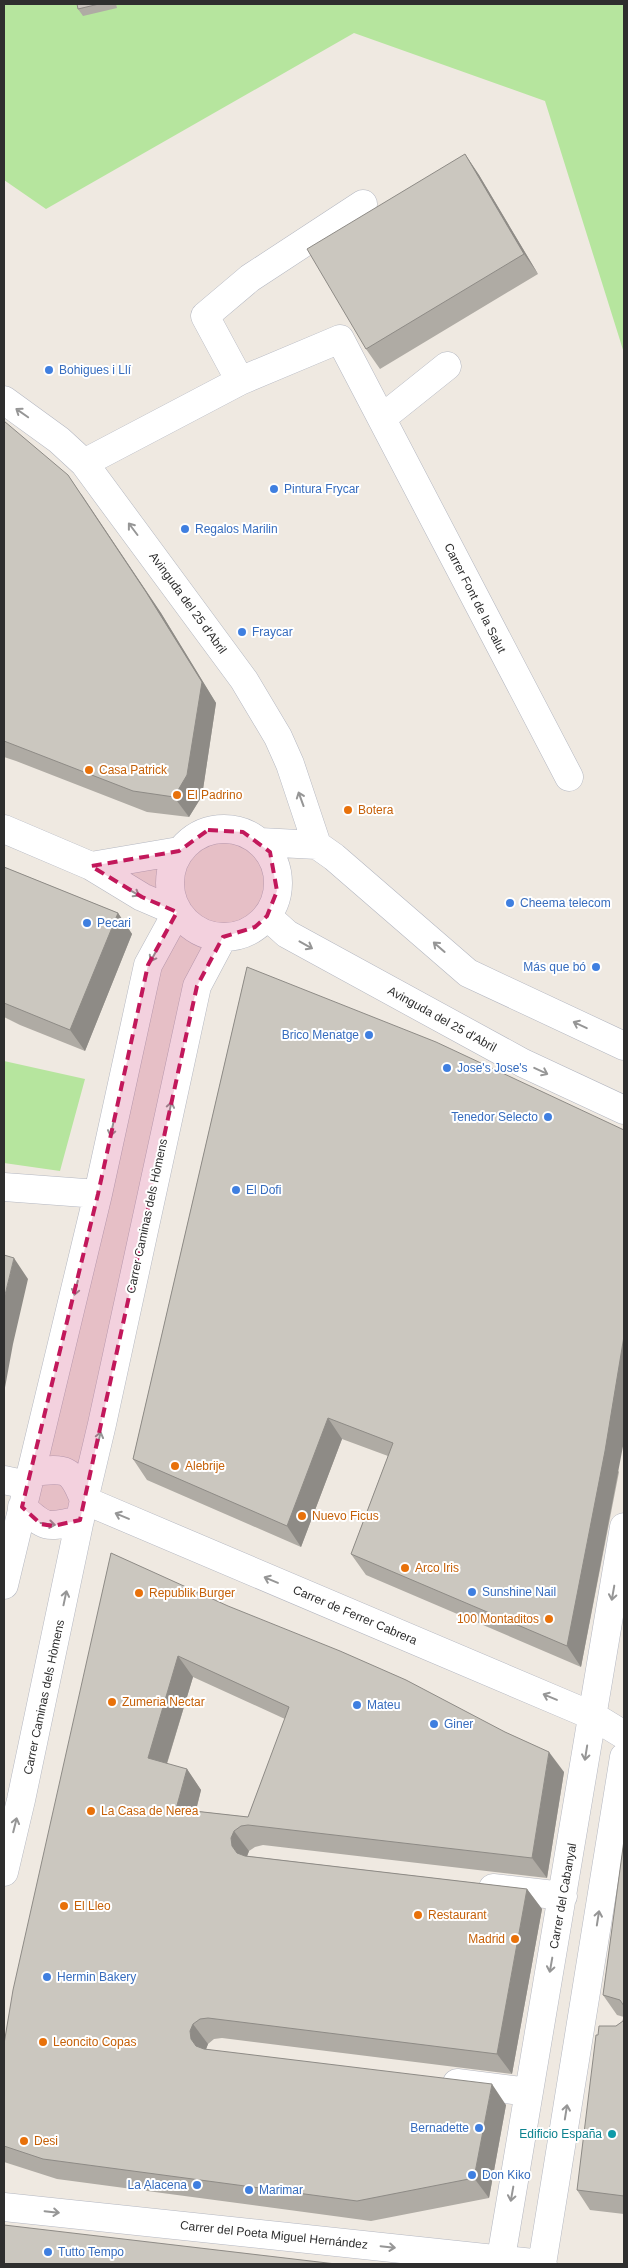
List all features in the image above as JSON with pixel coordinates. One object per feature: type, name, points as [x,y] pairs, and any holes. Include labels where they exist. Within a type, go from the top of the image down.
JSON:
[{"type":"street","points":[[240,381],[206,316],[250,278],[363,204]]},
{"type":"street","name":"Carrer Font de la Salut","points":[[84,463],[240,381],[340,339],[569,777]]},
{"type":"street","points":[[382,418],[447,366]]},
{"type":"street","name":"Avinguda del 25 d'Abril","points":[[4,400],[59,440],[84,463],[244,680],[278,737],[286,755],[317,845]]},
{"type":"street","points":[[4,829],[91,866],[142,897],[177,912],[190,925],[206,934],[223,937],[240,935],[255,927],[267,916],[277,891],[277,878],[270,852],[260,842],[243,832],[226,828],[208,830],[192,838],[179,852],[170,875],[172,900],[177,912]]},
{"type":"street","points":[[260,842],[317,845],[334,857],[468,973],[624,1046]]},
{"type":"street","points":[[91,866],[179,852]]},
{"type":"street","points":[[4,1585],[21,1486],[98,1194],[148,965],[177,912]]},
{"type":"street","name":"Avinguda del 25 d'Abril","points":[[267,916],[287,934],[523,1063],[624,1110]]},
{"type":"street","name":"Carrer Caminas dels Hòmens","points":[[4,1872],[197,986],[223,937]]},
{"type":"street","points":[[4,1187],[98,1194]]},
{"type":"street","points":[[58,1470],[68,1472],[75,1478],[82,1510],[53,1526],[41,1524],[21,1486],[58,1470]]},
{"type":"street","name":"Carrer de Ferrer Cabrera","points":[[82,1510],[593,1716],[624,1735]]},
{"type":"street","name":"Carrer del Cabanyal","points":[[501,2262],[624,1527]]},
{"type":"street","points":[[542,2264],[594,2028],[624,1757]]},
{"type":"street","points":[[465,1885],[563,1896]]},
{"type":"street","points":[[433,2080],[529,2092]]},
{"type":"street","name":"Carrer del Poeta Miguel Hernández","points":[[4,2207],[501,2262],[542,2264]]},
{"type":"highlighted area","points":[[208,830],[243,832],[270,852],[277,891],[267,916],[255,927],[223,937],[197,986],[80,1520],[53,1526],[41,1524],[22,1507],[98,1194],[148,965],[177,912],[142,897],[91,866],[179,851]]},
{"type":"green space","points":[[4,4],[624,4],[624,353],[545,101],[354,33],[46,209],[4,180]]},
{"type":"green space","points":[[4,1061],[85,1079],[60,1171],[4,1163]]},
{"type":"building","points":[[77,4],[99,4],[78,9]]},
{"type":"building","points":[[465,154],[524,254],[366,349],[307,249]]},
{"type":"building","points":[[4,421],[68,475],[146,592],[202,682],[187,775],[174,797],[133,791],[4,741]]},
{"type":"building","points":[[4,867],[118,913],[70,1030],[4,1003]]},
{"type":"building","points":[[247,967],[436,1042],[624,1130],[624,1336],[605,1451],[567,1646],[351,1554],[393,1443],[328,1418],[287,1526],[133,1459]]},
{"type":"building","points":[[4,1255],[14,1258],[4,1299]]},
{"type":"building","points":[[111,1553],[228,1606],[406,1680],[505,1732],[549,1752],[532,1858],[248,1825],[241,1826],[234,1831],[231,1838],[232,1846],[237,1853],[245,1856],[527,1889],[497,2054],[208,2018],[200,2019],[193,2024],[190,2031],[191,2039],[196,2046],[204,2049],[492,2084],[474,2178],[357,2201],[43,2159],[4,2146],[4,2044],[13,1990]],"holes":[[[178,1656],[289,1707],[248,1817],[176,1809],[187,1769],[148,1758]]]},
{"type":"building","points":[[624,1840],[624,2006],[620,2000],[603,1995]]},
{"type":"building","points":[[624,2017],[624,2196],[577,2190],[596,2035],[598,2035],[599,2026],[616,2026],[623,2021]]},
{"type":"building","points":[[4,2225],[336,2264],[4,2264]]},
{"type":"place","name":"Bohigues i Llí","points":[[49,370]]},
{"type":"place","name":"Pintura Frycar","points":[[274,489]]},
{"type":"place","name":"Regalos Marilin","points":[[185,529]]},
{"type":"place","name":"Fraycar","points":[[242,632]]},
{"type":"place","name":"Casa Patrick","points":[[89,770]]},
{"type":"place","name":"El Padrino","points":[[177,795]]},
{"type":"place","name":"Botera","points":[[348,810]]},
{"type":"place","name":"Cheema telecom","points":[[510,903]]},
{"type":"place","name":"Pecari","points":[[87,923]]},
{"type":"place","name":"Más que bó","points":[[596,967]]},
{"type":"place","name":"Brico Menatge","points":[[369,1035]]},
{"type":"place","name":"Jose's Jose's","points":[[447,1068]]},
{"type":"place","name":"Tenedor Selecto","points":[[548,1117]]},
{"type":"place","name":"El Dofi","points":[[236,1190]]},
{"type":"place","name":"Alebrije","points":[[175,1466]]},
{"type":"place","name":"Nuevo Ficus","points":[[302,1516]]},
{"type":"place","name":"Arco Iris","points":[[405,1568]]},
{"type":"place","name":"Sunshine Nail","points":[[472,1592]]},
{"type":"place","name":"Republik Burger","points":[[139,1593]]},
{"type":"place","name":"100 Montaditos","points":[[549,1619]]},
{"type":"place","name":"Zumeria Nectar","points":[[112,1702]]},
{"type":"place","name":"Mateu","points":[[357,1705]]},
{"type":"place","name":"Giner","points":[[434,1724]]},
{"type":"place","name":"La Casa de Nerea","points":[[91,1811]]},
{"type":"place","name":"El Lleo","points":[[64,1906]]},
{"type":"place","name":"Restaurant","points":[[418,1915]]},
{"type":"place","name":"Madrid","points":[[515,1939]]},
{"type":"place","name":"Hermin Bakery","points":[[47,1977]]},
{"type":"place","name":"Leoncito Copas","points":[[43,2042]]},
{"type":"place","name":"Bernadette","points":[[479,2128]]},
{"type":"place","name":"Edificio España","points":[[612,2134]]},
{"type":"place","name":"Desi","points":[[24,2141]]},
{"type":"place","name":"Don Kiko","points":[[472,2175]]},
{"type":"place","name":"La Alacena","points":[[197,2185]]},
{"type":"place","name":"Marimar","points":[[249,2190]]},
{"type":"place","name":"Tutto Tempo","points":[[48,2252]]}]
